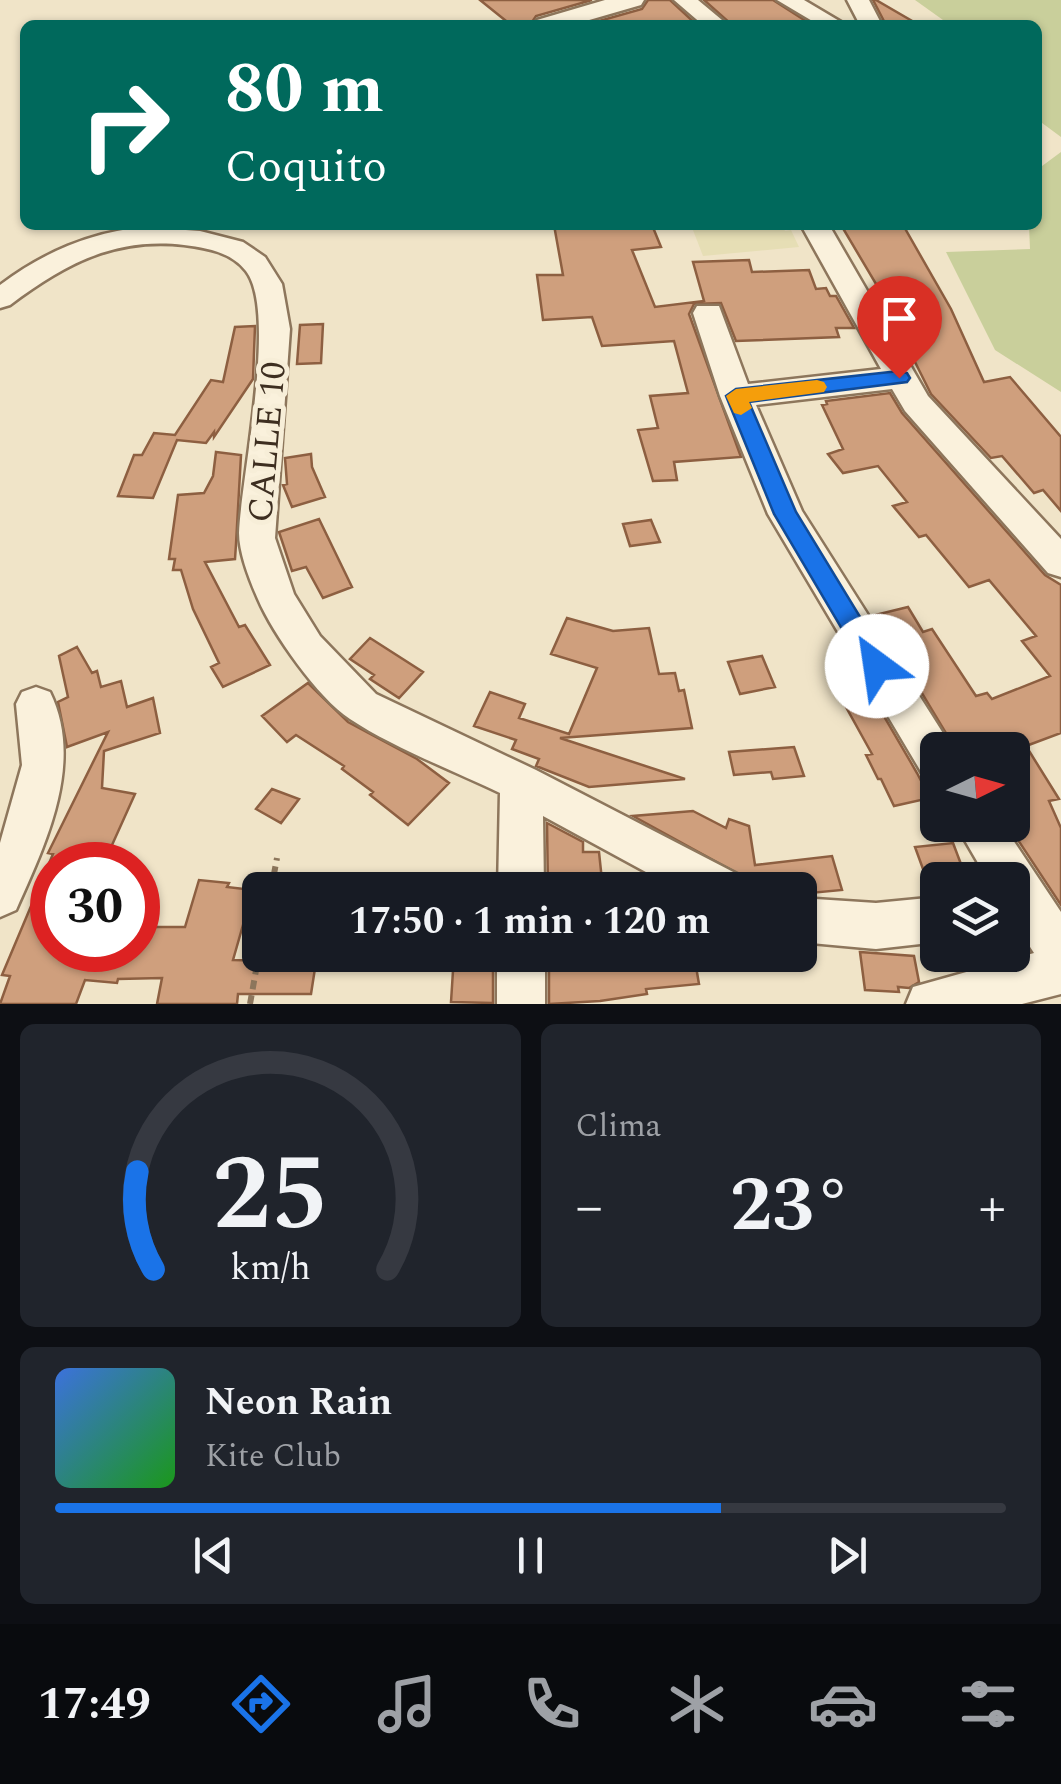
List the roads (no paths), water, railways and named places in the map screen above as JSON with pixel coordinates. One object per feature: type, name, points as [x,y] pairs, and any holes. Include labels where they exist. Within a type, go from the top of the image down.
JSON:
[{"type":"street","points":[[563,20],[633,0]]},
{"type":"street","points":[[686,0],[711,20]]},
{"type":"street","points":[[788,0],[826,20]]},
{"type":"street","points":[[818,230],[899,378],[938,430],[1061,563]]},
{"type":"street","name":"CALLE 10","points":[[0,299],[50,263],[93,242],[133,234],[215,241],[242,252],[260,269],[266,282],[275,329],[257,538],[276,598],[306,647],[362,706],[522,783],[689,872]]},
{"type":"street","points":[[708,314],[736,396],[786,514],[920,733]]},
{"type":"street","points":[[736,396],[899,378]]},
{"type":"street","points":[[0,896],[30,826],[43,765],[36,704]]},
{"type":"street","points":[[521,872],[522,783]]},
{"type":"street","points":[[1030,920],[1061,953]]},
{"type":"street","points":[[817,921],[876,926],[920,922]]},
{"type":"street","points":[[930,1004],[1061,970]]},
{"type":"street","points":[[521,972],[521,1004]]}]
